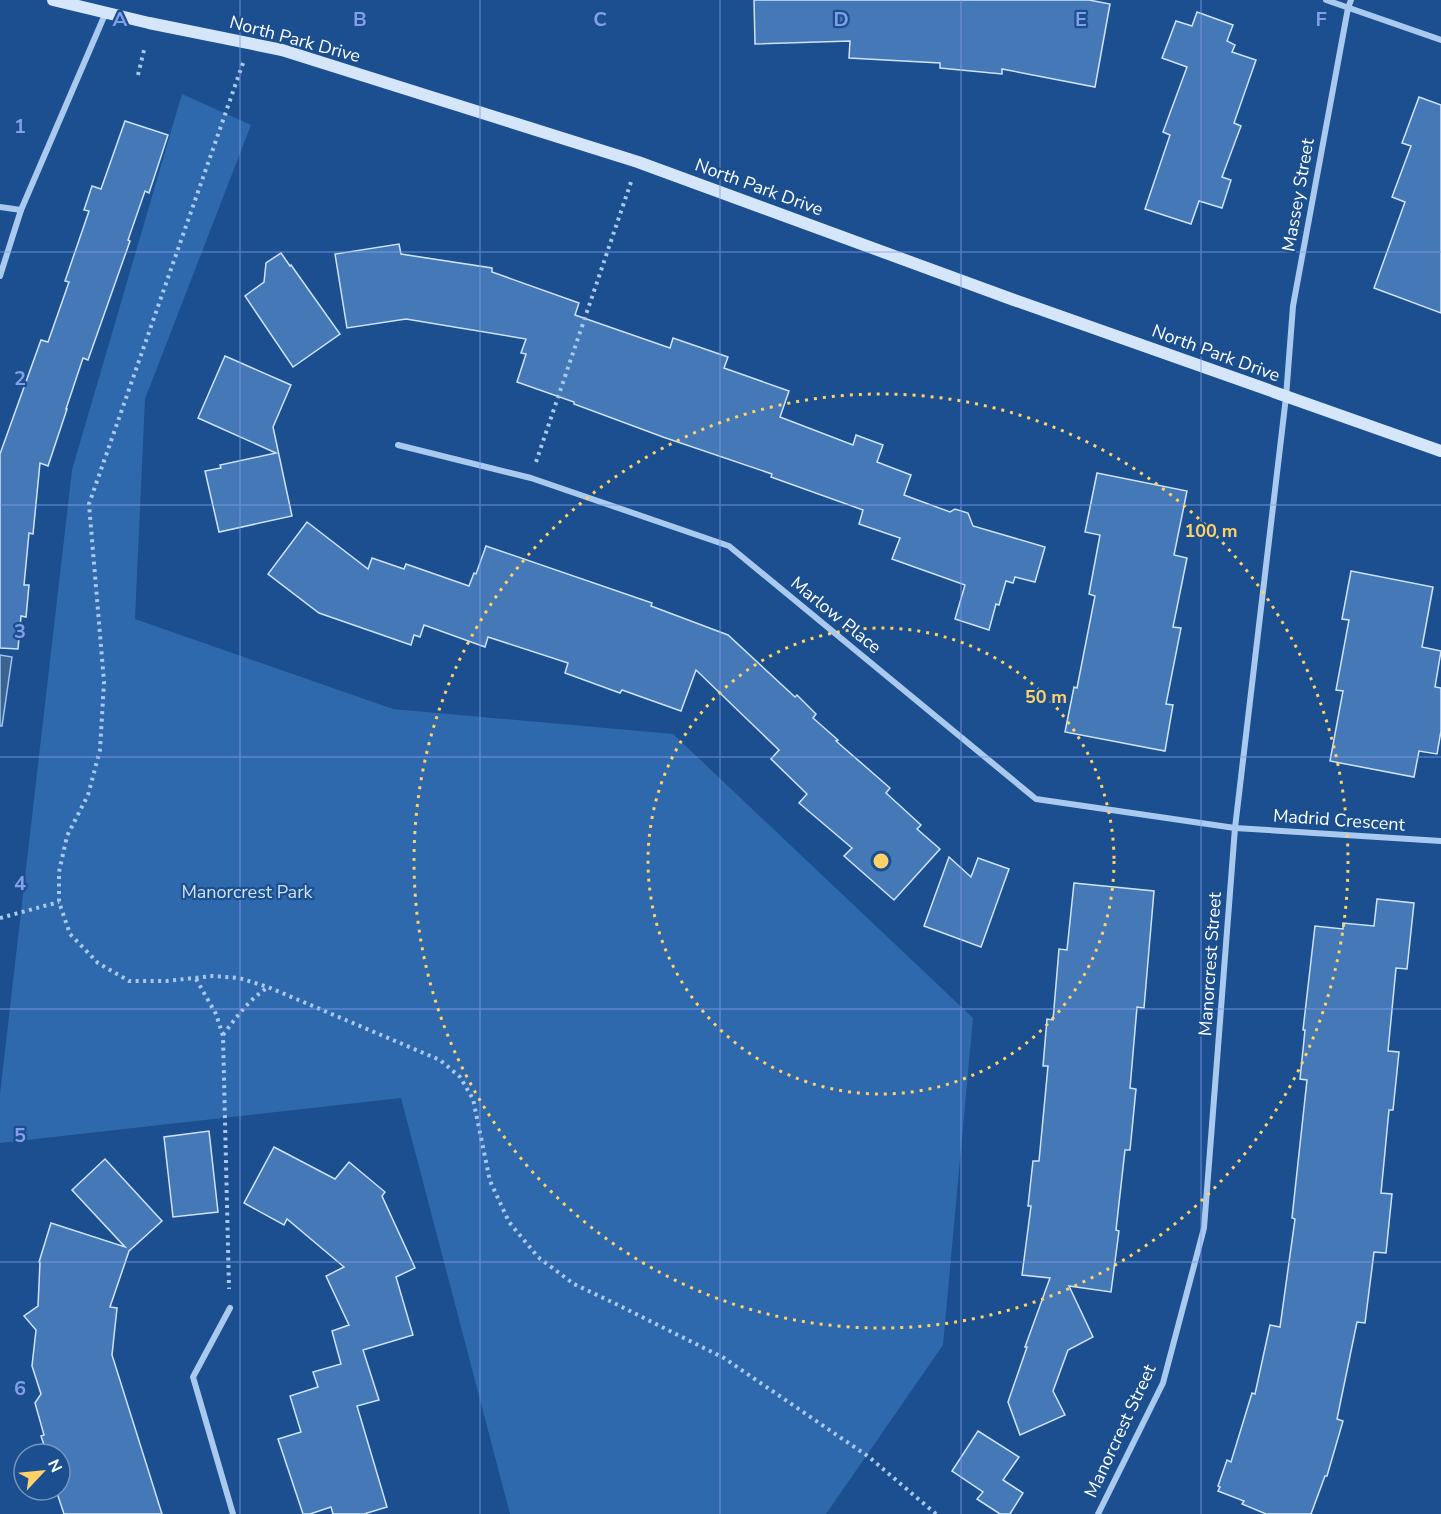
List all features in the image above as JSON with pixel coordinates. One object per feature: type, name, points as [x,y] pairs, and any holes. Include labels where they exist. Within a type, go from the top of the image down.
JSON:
[{"type":"main road","name":"North Park Drive","points":[[53,0],[293,53],[638,162],[930,270],[1441,451]]},
{"type":"street","points":[[1326,0],[1441,40]]},
{"type":"street","name":"Massey Street","points":[[1286,397],[1293,306],[1351,0]]},
{"type":"street","points":[[0,276],[21,210],[106,12]]},
{"type":"street","points":[[0,207],[21,210]]},
{"type":"street","name":"Manorcrest Street","points":[[1098,1514],[1163,1383],[1204,1228],[1235,828],[1286,397]]},
{"type":"street","name":"Marlow Place","points":[[398,445],[531,478],[729,546],[1036,799],[1235,828]]},
{"type":"street","name":"Madrid Crescent","points":[[1235,828],[1441,841]]},
{"type":"street","points":[[230,1308],[193,1377],[233,1514]]},
{"type":"path","points":[[250,42],[89,504],[104,682],[100,750],[88,795],[67,836],[59,872],[59,902],[70,934],[98,963],[129,981],[196,979],[213,976],[239,978],[268,987],[440,1060],[460,1077],[473,1099],[490,1181],[509,1222],[538,1257],[574,1284],[724,1358],[869,1457],[936,1514]]},
{"type":"path","points":[[138,75],[145,46]]},
{"type":"path","points":[[531,478],[638,162]]},
{"type":"path","points":[[0,918],[59,902]]},
{"type":"path","points":[[196,979],[216,1014],[223,1036],[230,1308]]},
{"type":"path","points":[[223,1036],[242,1009],[254,996],[268,987]]},
{"type":"green space","name":"Manorcrest Park","points":[[182,94],[251,125],[145,399],[135,619],[393,709],[673,734],[973,1018],[943,1345],[826,1514],[510,1514],[401,1098],[0,1143],[0,1094],[72,470]]},
{"type":"shaded area","points":[[0,655],[12,657],[2,726],[0,726]]},
{"type":"building","points":[[754,0],[1089,0],[1110,4],[1095,87],[1002,69],[1002,74],[940,68],[940,63],[849,58],[850,41],[755,44]]},
{"type":"building","points":[[1197,12],[1233,25],[1227,41],[1235,45],[1232,52],[1256,60],[1234,123],[1241,126],[1222,177],[1231,180],[1222,208],[1199,201],[1191,224],[1145,209],[1170,135],[1163,132],[1187,67],[1162,58],[1176,21],[1192,26]]},
{"type":"building","points":[[1419,97],[1441,105],[1441,313],[1374,288],[1405,202],[1392,197],[1411,146],[1402,143]]},
{"type":"building","points":[[125,121],[168,135],[149,193],[145,191],[88,360],[83,358],[48,466],[40,463],[33,534],[29,533],[24,585],[29,585],[26,617],[21,616],[18,649],[0,648],[0,454],[41,340],[48,342],[69,282],[65,281],[89,211],[84,210],[92,186],[101,189]]},
{"type":"building","points":[[399,244],[401,254],[492,268],[492,272],[579,303],[575,315],[670,348],[673,338],[728,357],[724,368],[789,391],[780,417],[853,445],[856,435],[883,445],[877,462],[911,475],[904,495],[950,512],[955,509],[968,513],[973,526],[1045,547],[1035,582],[1015,577],[1013,583],[1006,581],[999,605],[996,604],[989,630],[955,619],[965,585],[892,559],[900,538],[859,524],[863,510],[771,477],[772,474],[663,437],[517,382],[526,354],[521,353],[526,339],[406,319],[347,328],[335,254]]},
{"type":"building","points":[[281,253],[340,334],[293,367],[245,296],[264,282],[266,263]]},
{"type":"building","points":[[225,356],[291,385],[273,427],[292,516],[219,532],[205,471],[221,468],[220,465],[276,453],[198,418]]},
{"type":"building","points":[[1097,473],[1187,491],[1174,555],[1187,558],[1173,627],[1181,628],[1166,704],[1173,705],[1165,751],[1065,732],[1074,687],[1077,688],[1095,596],[1089,594],[1100,535],[1085,532]]},
{"type":"building","points":[[307,522],[368,569],[372,558],[404,569],[406,564],[469,586],[486,546],[652,603],[651,606],[728,635],[795,697],[797,695],[816,714],[813,718],[838,740],[836,741],[890,788],[886,793],[921,825],[917,829],[940,849],[894,900],[844,856],[852,848],[799,803],[807,794],[771,759],[779,750],[696,670],[681,711],[622,690],[620,693],[565,673],[568,663],[488,637],[485,647],[424,625],[420,637],[414,635],[411,645],[319,613],[268,574]]},
{"type":"building","points":[[1351,571],[1433,587],[1422,647],[1441,651],[1435,687],[1441,688],[1441,731],[1437,754],[1419,751],[1414,777],[1330,761],[1343,691],[1336,690],[1349,620],[1342,619]]},
{"type":"building","points":[[949,857],[971,877],[978,858],[1009,869],[981,947],[924,926]]},
{"type":"building","points":[[1074,883],[1154,891],[1144,1008],[1137,1007],[1130,1088],[1136,1089],[1130,1150],[1125,1150],[1116,1230],[1119,1231],[1111,1292],[1069,1286],[1093,1337],[1068,1350],[1053,1391],[1065,1415],[1020,1435],[1008,1402],[1050,1278],[1022,1275],[1031,1206],[1028,1206],[1033,1161],[1039,1161],[1048,1066],[1043,1066],[1047,1019],[1053,1020],[1059,949],[1067,950]]},
{"type":"building","points":[[1377,899],[1414,903],[1407,969],[1396,968],[1388,1051],[1399,1052],[1393,1110],[1389,1110],[1381,1193],[1392,1194],[1386,1253],[1374,1252],[1365,1323],[1357,1322],[1337,1419],[1343,1421],[1327,1476],[1325,1476],[1311,1514],[1266,1514],[1242,1504],[1244,1501],[1218,1491],[1220,1487],[1218,1486],[1227,1460],[1231,1462],[1252,1393],[1255,1394],[1270,1325],[1280,1327],[1295,1219],[1292,1218],[1307,1080],[1300,1079],[1305,1030],[1303,1030],[1315,926],[1343,929],[1343,923],[1374,926]]},
{"type":"building","points":[[209,1131],[218,1212],[173,1217],[164,1137]]},
{"type":"building","points":[[274,1147],[335,1179],[349,1162],[385,1192],[382,1196],[415,1268],[396,1277],[413,1335],[363,1350],[379,1400],[357,1406],[387,1507],[364,1514],[333,1514],[331,1507],[303,1514],[278,1439],[301,1432],[290,1396],[318,1387],[313,1372],[341,1364],[332,1331],[349,1325],[326,1276],[344,1267],[287,1219],[284,1225],[244,1203]]},
{"type":"building","points":[[105,1159],[162,1221],[129,1251],[110,1307],[117,1308],[112,1355],[162,1514],[64,1514],[60,1502],[72,1502],[72,1442],[43,1442],[41,1436],[44,1435],[35,1403],[41,1394],[32,1366],[36,1330],[24,1316],[38,1306],[39,1262],[51,1223],[125,1247],[72,1190]]},
{"type":"building","points":[[978,1431],[1019,1457],[1003,1480],[1023,1493],[1010,1514],[1000,1514],[977,1499],[983,1492],[952,1471]]}]
